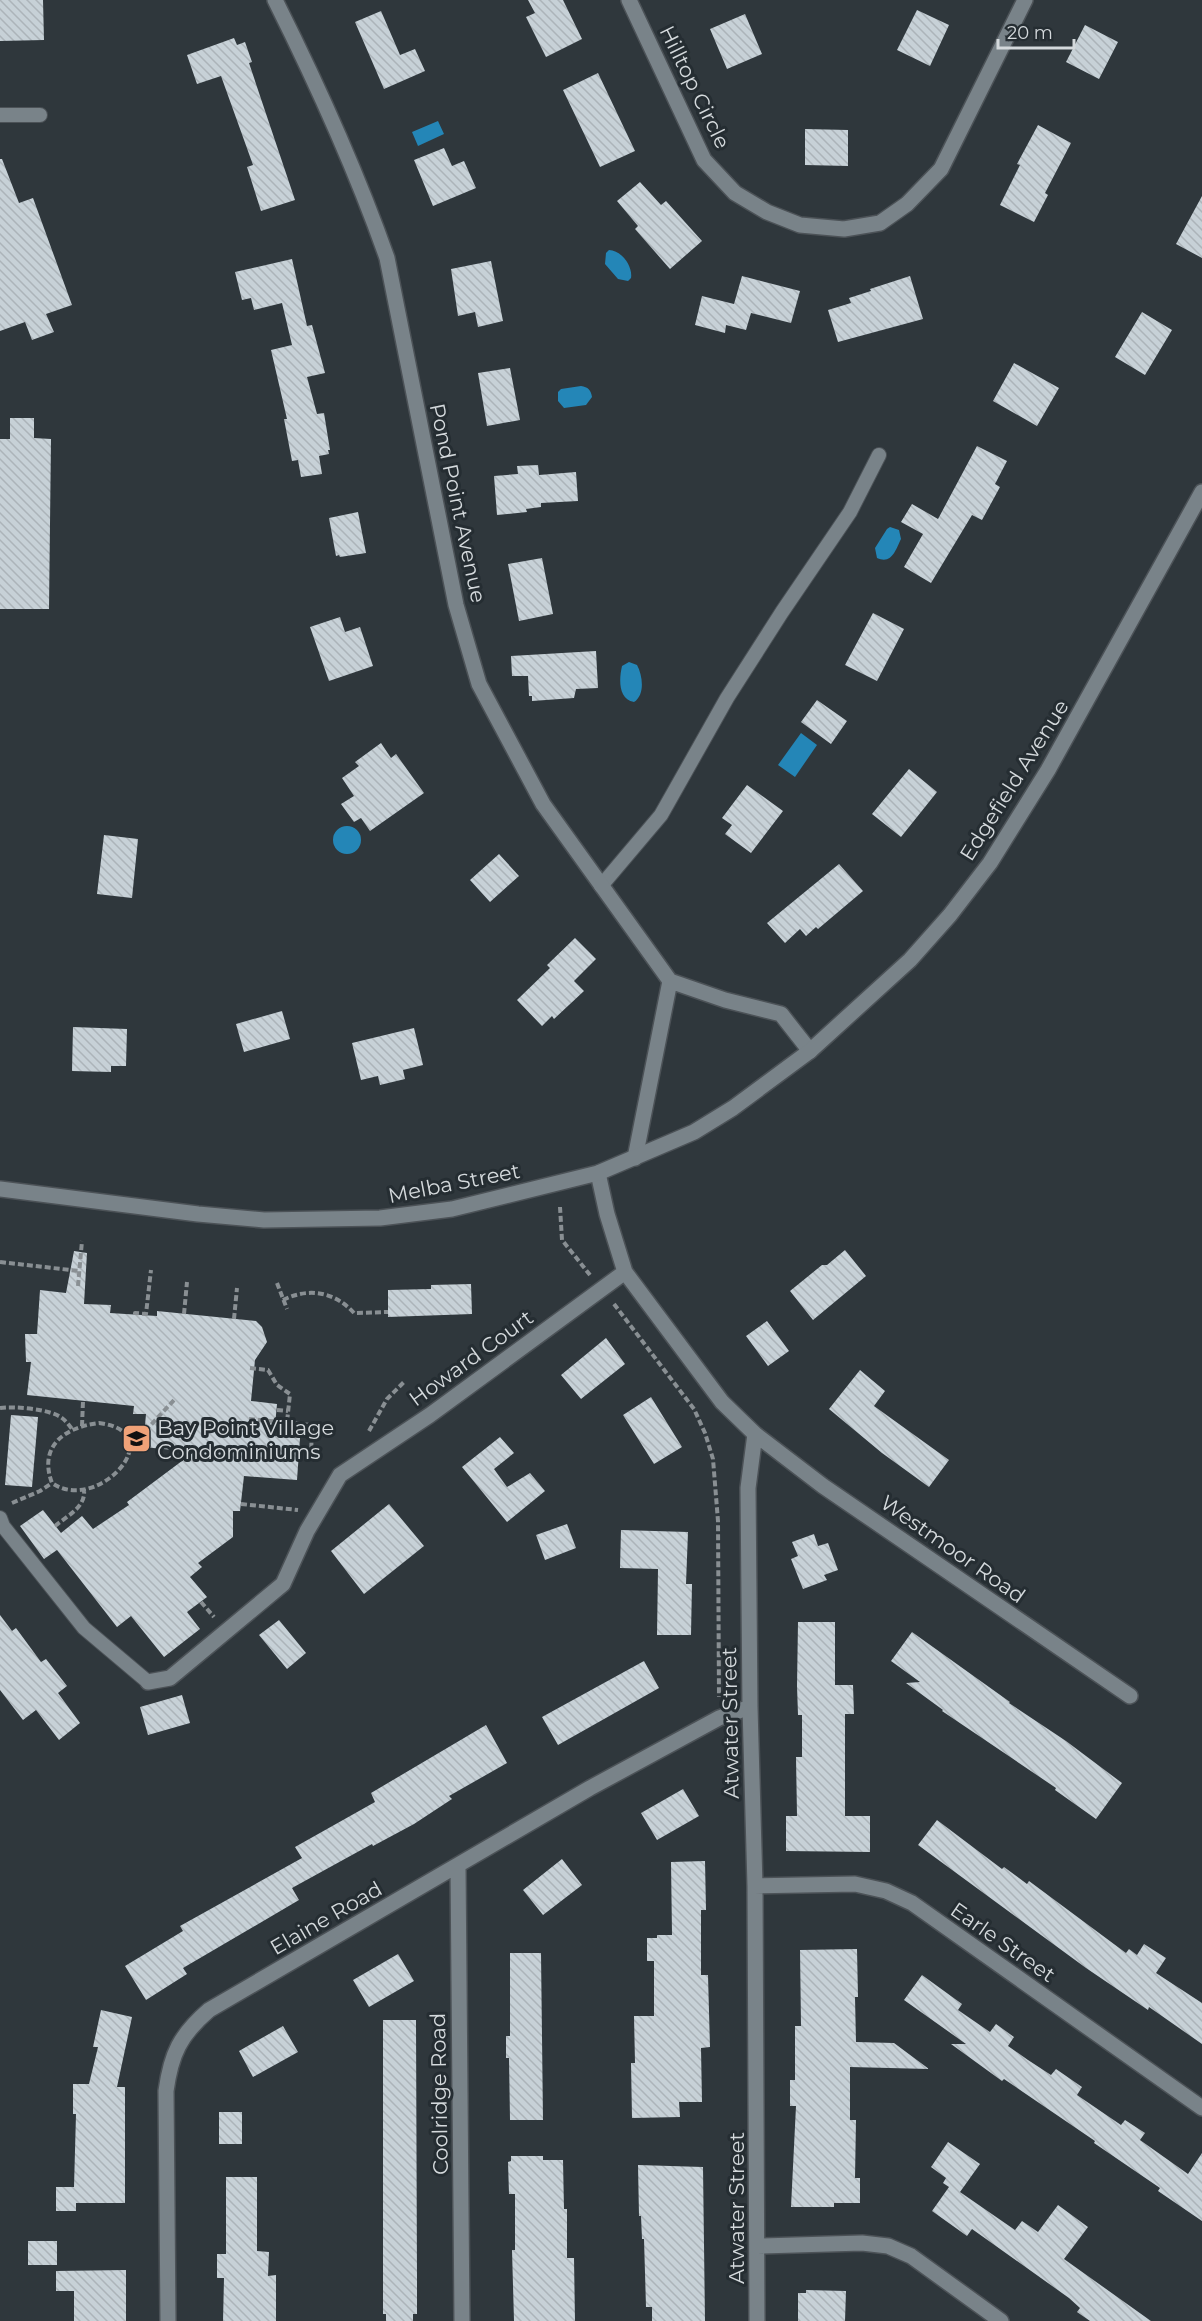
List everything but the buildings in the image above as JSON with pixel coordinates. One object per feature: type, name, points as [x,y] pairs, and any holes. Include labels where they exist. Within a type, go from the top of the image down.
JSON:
[{"type":"street","name":"Pond Point Avenue","points":[[275,0],[313,76],[372,215],[387,258],[456,604],[478,684],[543,804],[670,981]]},
{"type":"street","name":"Hilltop Circle","points":[[629,0],[704,160],[735,193],[767,212],[800,225],[844,229],[880,224],[907,204],[941,169],[1025,0]]},
{"type":"street","name":"Edgefield Avenue","points":[[810,1051],[910,960],[950,915],[990,863],[1048,770],[1202,492]]},
{"type":"street","points":[[634,1158],[670,981],[725,1000],[781,1014],[810,1051]]},
{"type":"street","name":"Melba Street","points":[[0,1189],[264,1220],[380,1218],[452,1209],[598,1173],[694,1132],[733,1108],[810,1051]]},
{"type":"street","points":[[598,1173],[607,1214],[625,1272],[722,1402],[754,1434]]},
{"type":"street","name":"Howard Court","points":[[315,1517],[340,1475],[430,1415],[625,1272]]},
{"type":"street","name":"Westmoor Road","points":[[754,1434],[824,1485],[1130,1696]]},
{"type":"street","name":"Atwater Street","points":[[754,1434],[748,1488],[750,1707],[755,1886],[757,2321]]},
{"type":"street","points":[[148,1682],[170,1678],[283,1584],[315,1517]]},
{"type":"street","name":"Elaine Road","points":[[168,2321],[166,2091],[169,2064],[182,2038],[195,2022],[209,2010],[590,1788],[719,1718],[750,1707]]},
{"type":"street","name":"Coolridge Road","points":[[458,1866],[462,2321]]},
{"type":"street","name":"Earle Street","points":[[755,1886],[855,1884],[886,1891],[912,1903],[1202,2108]]},
{"type":"street","points":[[758,2246],[862,2244],[888,2246],[911,2256],[1001,2321]]},
{"type":"lane","points":[[0,115],[40,115]]},
{"type":"lane","points":[[601,886],[661,815],[727,698],[850,512],[879,455]]},
{"type":"lane","points":[[0,1518],[3,1526],[84,1628],[148,1682]]},
{"type":"path","points":[[560,1208],[562,1240],[683,1395],[705,1433],[716,1483],[719,1697]]},
{"type":"path","points":[[78,1286],[82,1241]]},
{"type":"path","points":[[0,1262],[79,1271]]},
{"type":"path","points":[[135,1315],[135,1313],[146,1314],[151,1270]]},
{"type":"path","points":[[184,1314],[187,1282]]},
{"type":"path","points":[[277,1283],[287,1309]]},
{"type":"path","points":[[234,1319],[237,1288]]},
{"type":"path","points":[[283,1300],[302,1293],[323,1294],[340,1299],[354,1313],[388,1312]]},
{"type":"path","points":[[250,1368],[268,1370],[277,1385],[290,1394],[287,1422]]},
{"type":"path","points":[[363,1460],[365,1438],[387,1399],[405,1381]]},
{"type":"path","points":[[128,1437],[148,1428],[175,1399]]},
{"type":"path","points":[[82,1401],[82,1426]]},
{"type":"path","points":[[0,1408],[12,1406],[54,1414],[62,1417],[72,1429]]},
{"type":"path","points":[[277,1410],[288,1411]]},
{"type":"path","points":[[249,1419],[312,1425],[311,1456]]},
{"type":"path","points":[[99,1423],[113,1426],[128,1437],[128,1459],[122,1469],[97,1485],[84,1490],[69,1491],[52,1483],[48,1469],[52,1448],[63,1434],[72,1429],[99,1423]]},
{"type":"path","points":[[8,1504],[40,1491],[52,1483]]},
{"type":"path","points":[[56,1527],[79,1506],[84,1498],[84,1490]]},
{"type":"path","points":[[241,1504],[305,1511],[315,1517]]},
{"type":"water","points":[[438,121],[444,134],[418,146],[412,132]]},
{"type":"water","points":[[609,250],[618,253],[628,264],[631,278],[628,281],[618,279],[605,264],[606,253]]},
{"type":"water","points":[[581,386],[589,389],[592,395],[586,405],[564,408],[558,401],[558,392],[561,389]]},
{"type":"water","points":[[890,527],[899,530],[901,539],[890,558],[882,560],[877,558],[875,548]]},
{"type":"water","points":[[629,662],[637,665],[642,680],[640,695],[634,702],[625,697],[621,688],[622,666]]},
{"type":"water","points":[[801,733],[817,745],[795,777],[778,765]]},
{"type":"water","points":[[347,826],[357,830],[361,840],[357,850],[347,854],[337,850],[333,840],[337,830]]},
{"type":"place","name":"Bay Point Village Condominiums","points":[[136,1439]]}]
